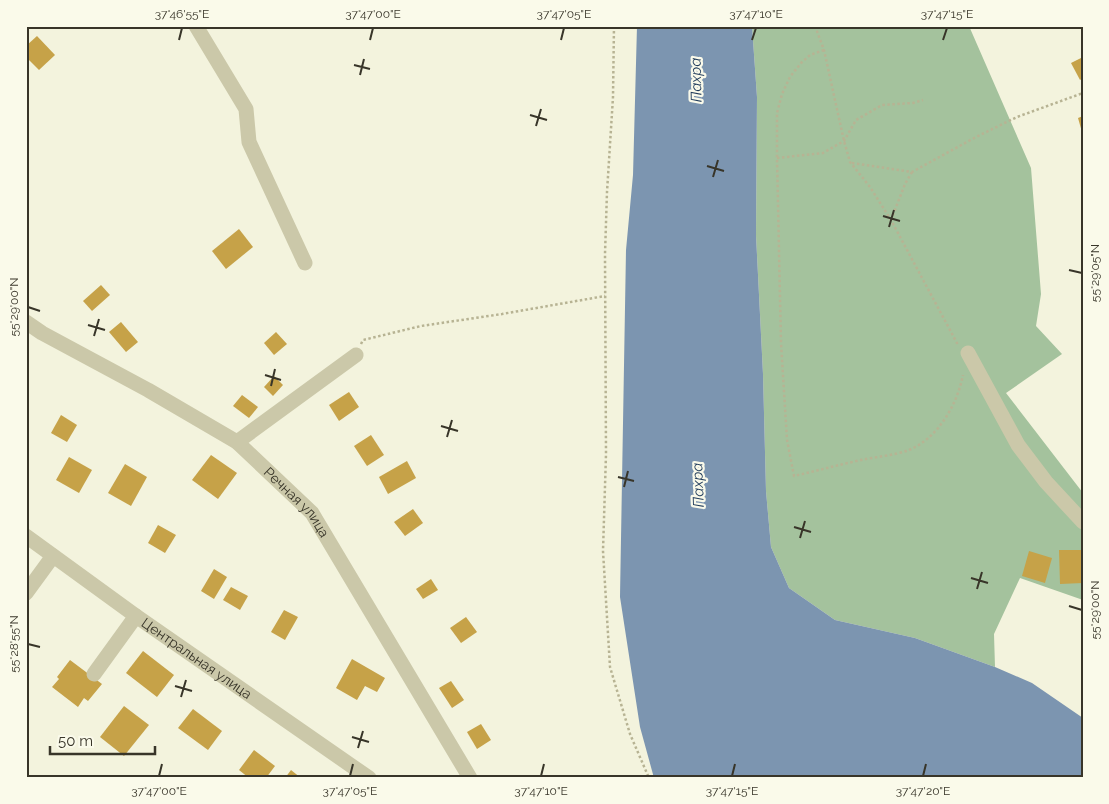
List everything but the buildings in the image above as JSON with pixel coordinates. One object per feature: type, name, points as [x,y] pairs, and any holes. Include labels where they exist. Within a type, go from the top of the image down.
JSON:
[{"type":"street","points":[[196,26],[246,109],[248,142],[305,263]]},
{"type":"street","name":"Речная улица","points":[[26,322],[42,333],[148,390],[237,442],[312,513],[470,778]]},
{"type":"street","points":[[968,353],[1018,445],[1046,482],[1083,522]]},
{"type":"street","points":[[237,442],[356,355]]},
{"type":"street","name":"Центральная улица","points":[[26,536],[136,616],[369,778]]},
{"type":"street","points":[[26,593],[53,556]]},
{"type":"street","points":[[94,674],[136,616]]},
{"type":"path","points":[[614,26],[613,97],[604,254],[606,454],[603,551],[610,667],[630,734],[649,778]]},
{"type":"path","points":[[815,26],[824,50],[850,162],[870,187],[891,220],[957,344],[968,353],[957,398],[934,433],[924,442],[909,450],[794,476],[787,440],[781,343],[777,113],[782,94],[790,77],[800,63],[810,55],[824,50]]},
{"type":"path","points":[[891,220],[905,184],[912,172],[1017,117],[1083,93]]},
{"type":"path","points":[[777,158],[823,153],[844,141],[856,120],[882,105],[913,103],[923,100]]},
{"type":"path","points":[[850,162],[912,172]]},
{"type":"path","points":[[356,355],[363,340],[420,326],[605,296]]},
{"type":"green space","points":[[752,26],[969,26],[1031,168],[1041,294],[1036,326],[1062,354],[1006,393],[1083,493],[1083,600],[1020,578],[994,634],[995,667],[915,638],[835,620],[789,588],[771,547],[766,491],[763,374],[756,235],[757,97]]},
{"type":"water","name":"Пахра","points":[[637,26],[752,26],[757,97],[756,235],[763,374],[766,491],[771,547],[789,588],[835,620],[915,638],[995,667],[1032,683],[1083,718],[1083,778],[654,778],[640,727],[620,597],[626,250],[633,175]]}]
